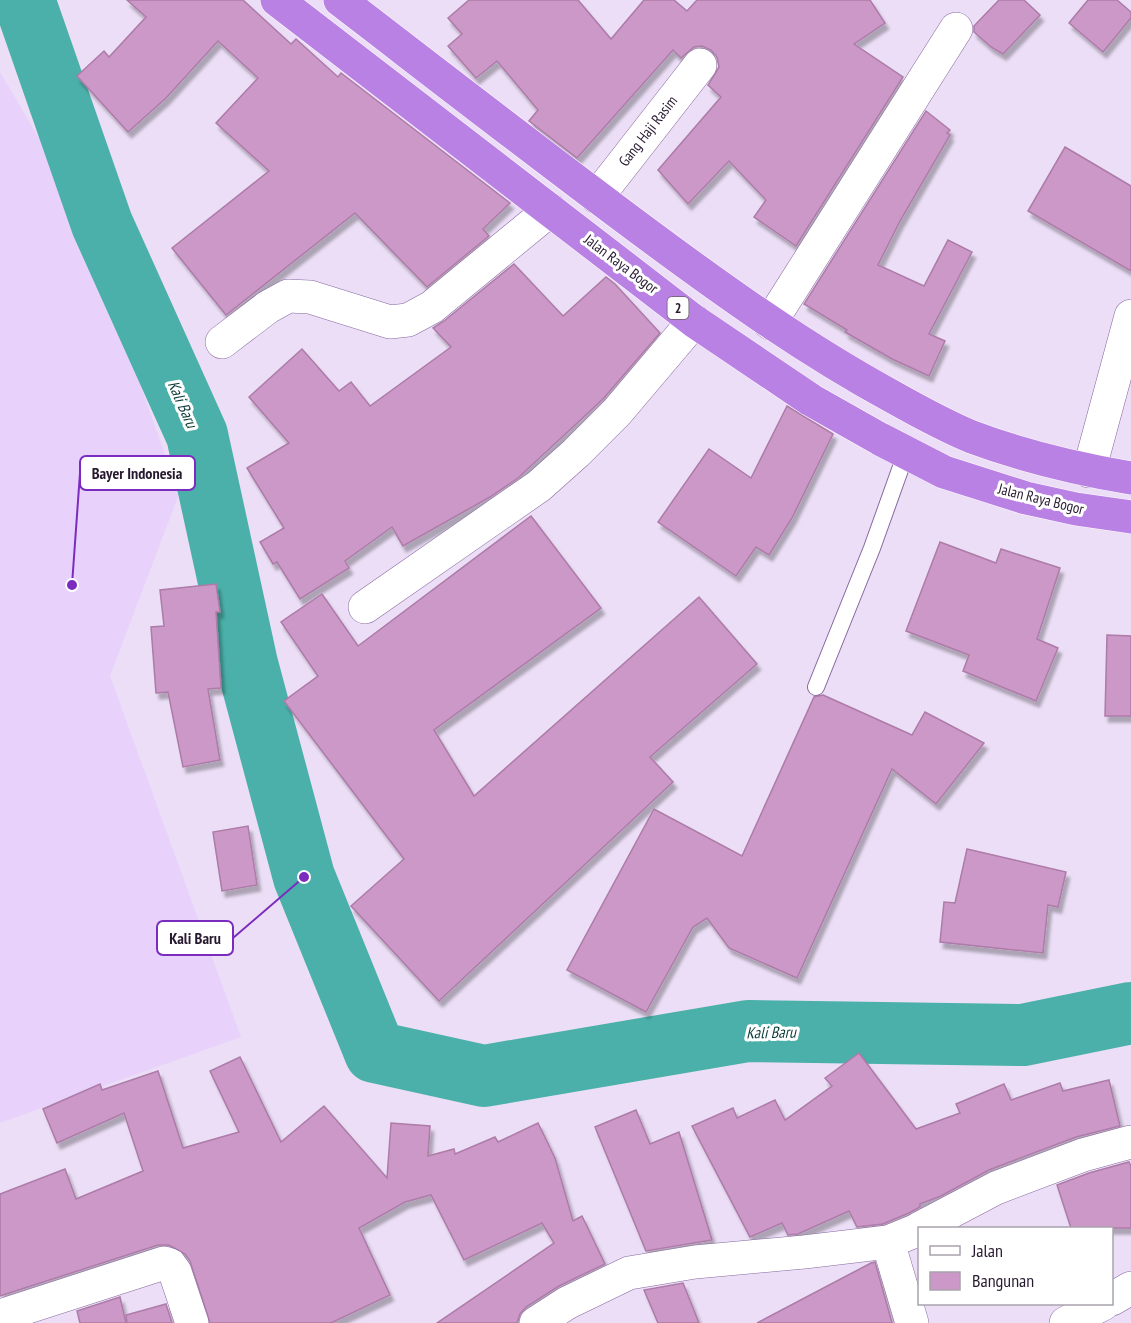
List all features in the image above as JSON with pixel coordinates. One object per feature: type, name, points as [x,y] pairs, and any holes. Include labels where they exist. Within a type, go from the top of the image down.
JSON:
[{"type":"highway","name":"Jalan Raya Bogor","points":[[277,0],[694,321],[811,400],[944,472],[1026,498],[1076,509],[1131,517]]},
{"type":"highway","points":[[340,0],[597,197],[770,324],[926,415],[972,436],[1040,459],[1131,478]]},
{"type":"street","points":[[770,324],[956,29]]},
{"type":"street","name":"Gang Haji Rasim","points":[[597,197],[700,65]]},
{"type":"street","points":[[222,342],[268,307],[288,296],[310,297],[390,322],[408,320],[432,308],[550,210]]},
{"type":"street","points":[[1089,471],[1131,316]]},
{"type":"street","points":[[365,607],[539,486],[616,412],[694,321]]},
{"type":"street","points":[[924,1227],[996,1188],[1083,1155],[1131,1142]]},
{"type":"street","points":[[536,1323],[567,1303],[629,1273],[695,1262],[888,1242],[918,1230]]},
{"type":"street","points":[[888,1242],[912,1323]]},
{"type":"street","points":[[0,1316],[164,1263],[170,1265],[175,1272],[192,1323]]},
{"type":"street","points":[[1113,1298],[1131,1288]]},
{"type":"street","points":[[1066,1323],[1101,1305]]},
{"type":"lane","points":[[816,687],[872,548],[906,453]]},
{"type":"shaded area","points":[[0,72],[74,198],[179,494],[110,676],[241,1037],[0,1123]]},
{"type":"building","points":[[127,0],[243,0],[291,44],[296,39],[338,77],[341,73],[510,203],[483,229],[489,236],[427,287],[355,213],[226,315],[172,248],[269,171],[216,123],[258,78],[218,41],[166,98],[128,132],[77,76],[104,51],[109,57],[146,17]]},
{"type":"building","points":[[469,0],[578,0],[611,39],[644,0],[674,0],[687,11],[697,0],[870,0],[885,23],[854,44],[903,77],[796,246],[754,217],[766,200],[729,161],[688,204],[658,170],[721,97],[708,85],[719,67],[717,57],[711,50],[702,46],[694,47],[681,58],[673,50],[577,158],[529,121],[538,110],[497,61],[476,78],[448,46],[462,34],[448,18]]},
{"type":"building","points":[[999,0],[1024,0],[1040,15],[1003,54],[974,32],[974,26]]},
{"type":"building","points":[[1088,0],[1117,0],[1131,12],[1131,18],[1103,52],[1069,23]]},
{"type":"building","points":[[926,111],[950,130],[947,133],[950,135],[900,221],[878,265],[924,286],[948,240],[972,252],[929,334],[945,341],[929,376],[892,359],[845,332],[847,330],[804,304]]},
{"type":"building","points":[[1065,147],[1131,186],[1131,271],[1028,211]]},
{"type":"building","points":[[514,264],[563,316],[606,277],[660,333],[603,399],[518,478],[490,497],[403,546],[392,527],[345,561],[349,568],[300,599],[277,562],[273,564],[260,542],[284,528],[247,468],[289,443],[249,397],[302,349],[339,391],[351,382],[370,406],[451,347],[433,328]]},
{"type":"building","points":[[787,406],[833,434],[792,518],[769,555],[756,547],[736,576],[658,522],[709,449],[751,478]]},
{"type":"building","points":[[531,516],[601,608],[434,730],[474,796],[699,597],[757,664],[650,757],[673,782],[439,1001],[351,906],[404,859],[284,701],[318,676],[281,622],[322,594],[358,646]]},
{"type":"building","points":[[940,542],[996,563],[1001,549],[1060,568],[1037,639],[1058,648],[1036,701],[963,671],[969,655],[906,631]]},
{"type":"building","points":[[216,584],[220,612],[216,612],[221,688],[208,689],[220,760],[183,767],[168,692],[156,693],[151,627],[164,626],[160,590]]},
{"type":"building","points":[[1107,635],[1131,636],[1131,716],[1105,716]]},
{"type":"building","points":[[823,695],[912,735],[925,712],[984,743],[936,804],[892,769],[797,978],[729,948],[707,918],[693,927],[646,1012],[567,970],[654,809],[742,856],[814,697]]},
{"type":"building","points":[[248,826],[257,885],[222,891],[213,832]]},
{"type":"building","points":[[967,849],[1066,872],[1058,907],[1048,905],[1043,953],[940,942],[944,902],[955,903]]},
{"type":"building","points":[[859,1053],[916,1129],[960,1113],[956,1104],[1004,1084],[1011,1100],[1060,1083],[1063,1091],[1109,1080],[1120,1126],[1076,1137],[989,1170],[941,1196],[920,1204],[920,1207],[909,1213],[883,1224],[857,1227],[849,1211],[798,1234],[788,1235],[782,1223],[750,1237],[692,1126],[733,1108],[737,1118],[775,1100],[785,1120],[832,1086],[825,1078]]},
{"type":"building","points":[[240,1057],[281,1142],[324,1106],[387,1178],[391,1123],[430,1126],[428,1156],[454,1149],[455,1154],[495,1137],[498,1142],[538,1123],[555,1158],[573,1221],[582,1216],[605,1264],[559,1286],[526,1307],[517,1323],[437,1323],[554,1243],[542,1223],[464,1260],[431,1195],[405,1202],[359,1228],[390,1295],[331,1323],[210,1323],[190,1261],[185,1254],[169,1245],[158,1245],[0,1296],[0,1194],[65,1169],[76,1199],[143,1171],[124,1113],[57,1143],[43,1109],[100,1084],[102,1090],[158,1071],[183,1148],[239,1132],[210,1071]]},
{"type":"building","points":[[636,1110],[650,1144],[679,1132],[712,1240],[646,1251],[595,1127]]},
{"type":"building","points":[[1129,1162],[1131,1166],[1131,1228],[1071,1227],[1057,1185]]},
{"type":"building","points":[[875,1262],[892,1323],[757,1323],[871,1263]]},
{"type":"building","points":[[683,1283],[699,1323],[658,1323],[644,1290]]},
{"type":"building","points":[[120,1297],[126,1323],[80,1323],[77,1311]]},
{"type":"building","points":[[166,1304],[172,1323],[127,1323],[126,1315]]},
{"type":"waterway","name":"Kali Baru","points":[[24,0],[102,224],[197,435],[247,664],[304,877],[375,1052],[484,1076],[748,1031],[1023,1035],[1131,1013]]},
{"type":"place","name":"Bayer Indonesia","points":[[72,585]]},
{"type":"place","name":"Kali Baru","points":[[304,877]]}]
